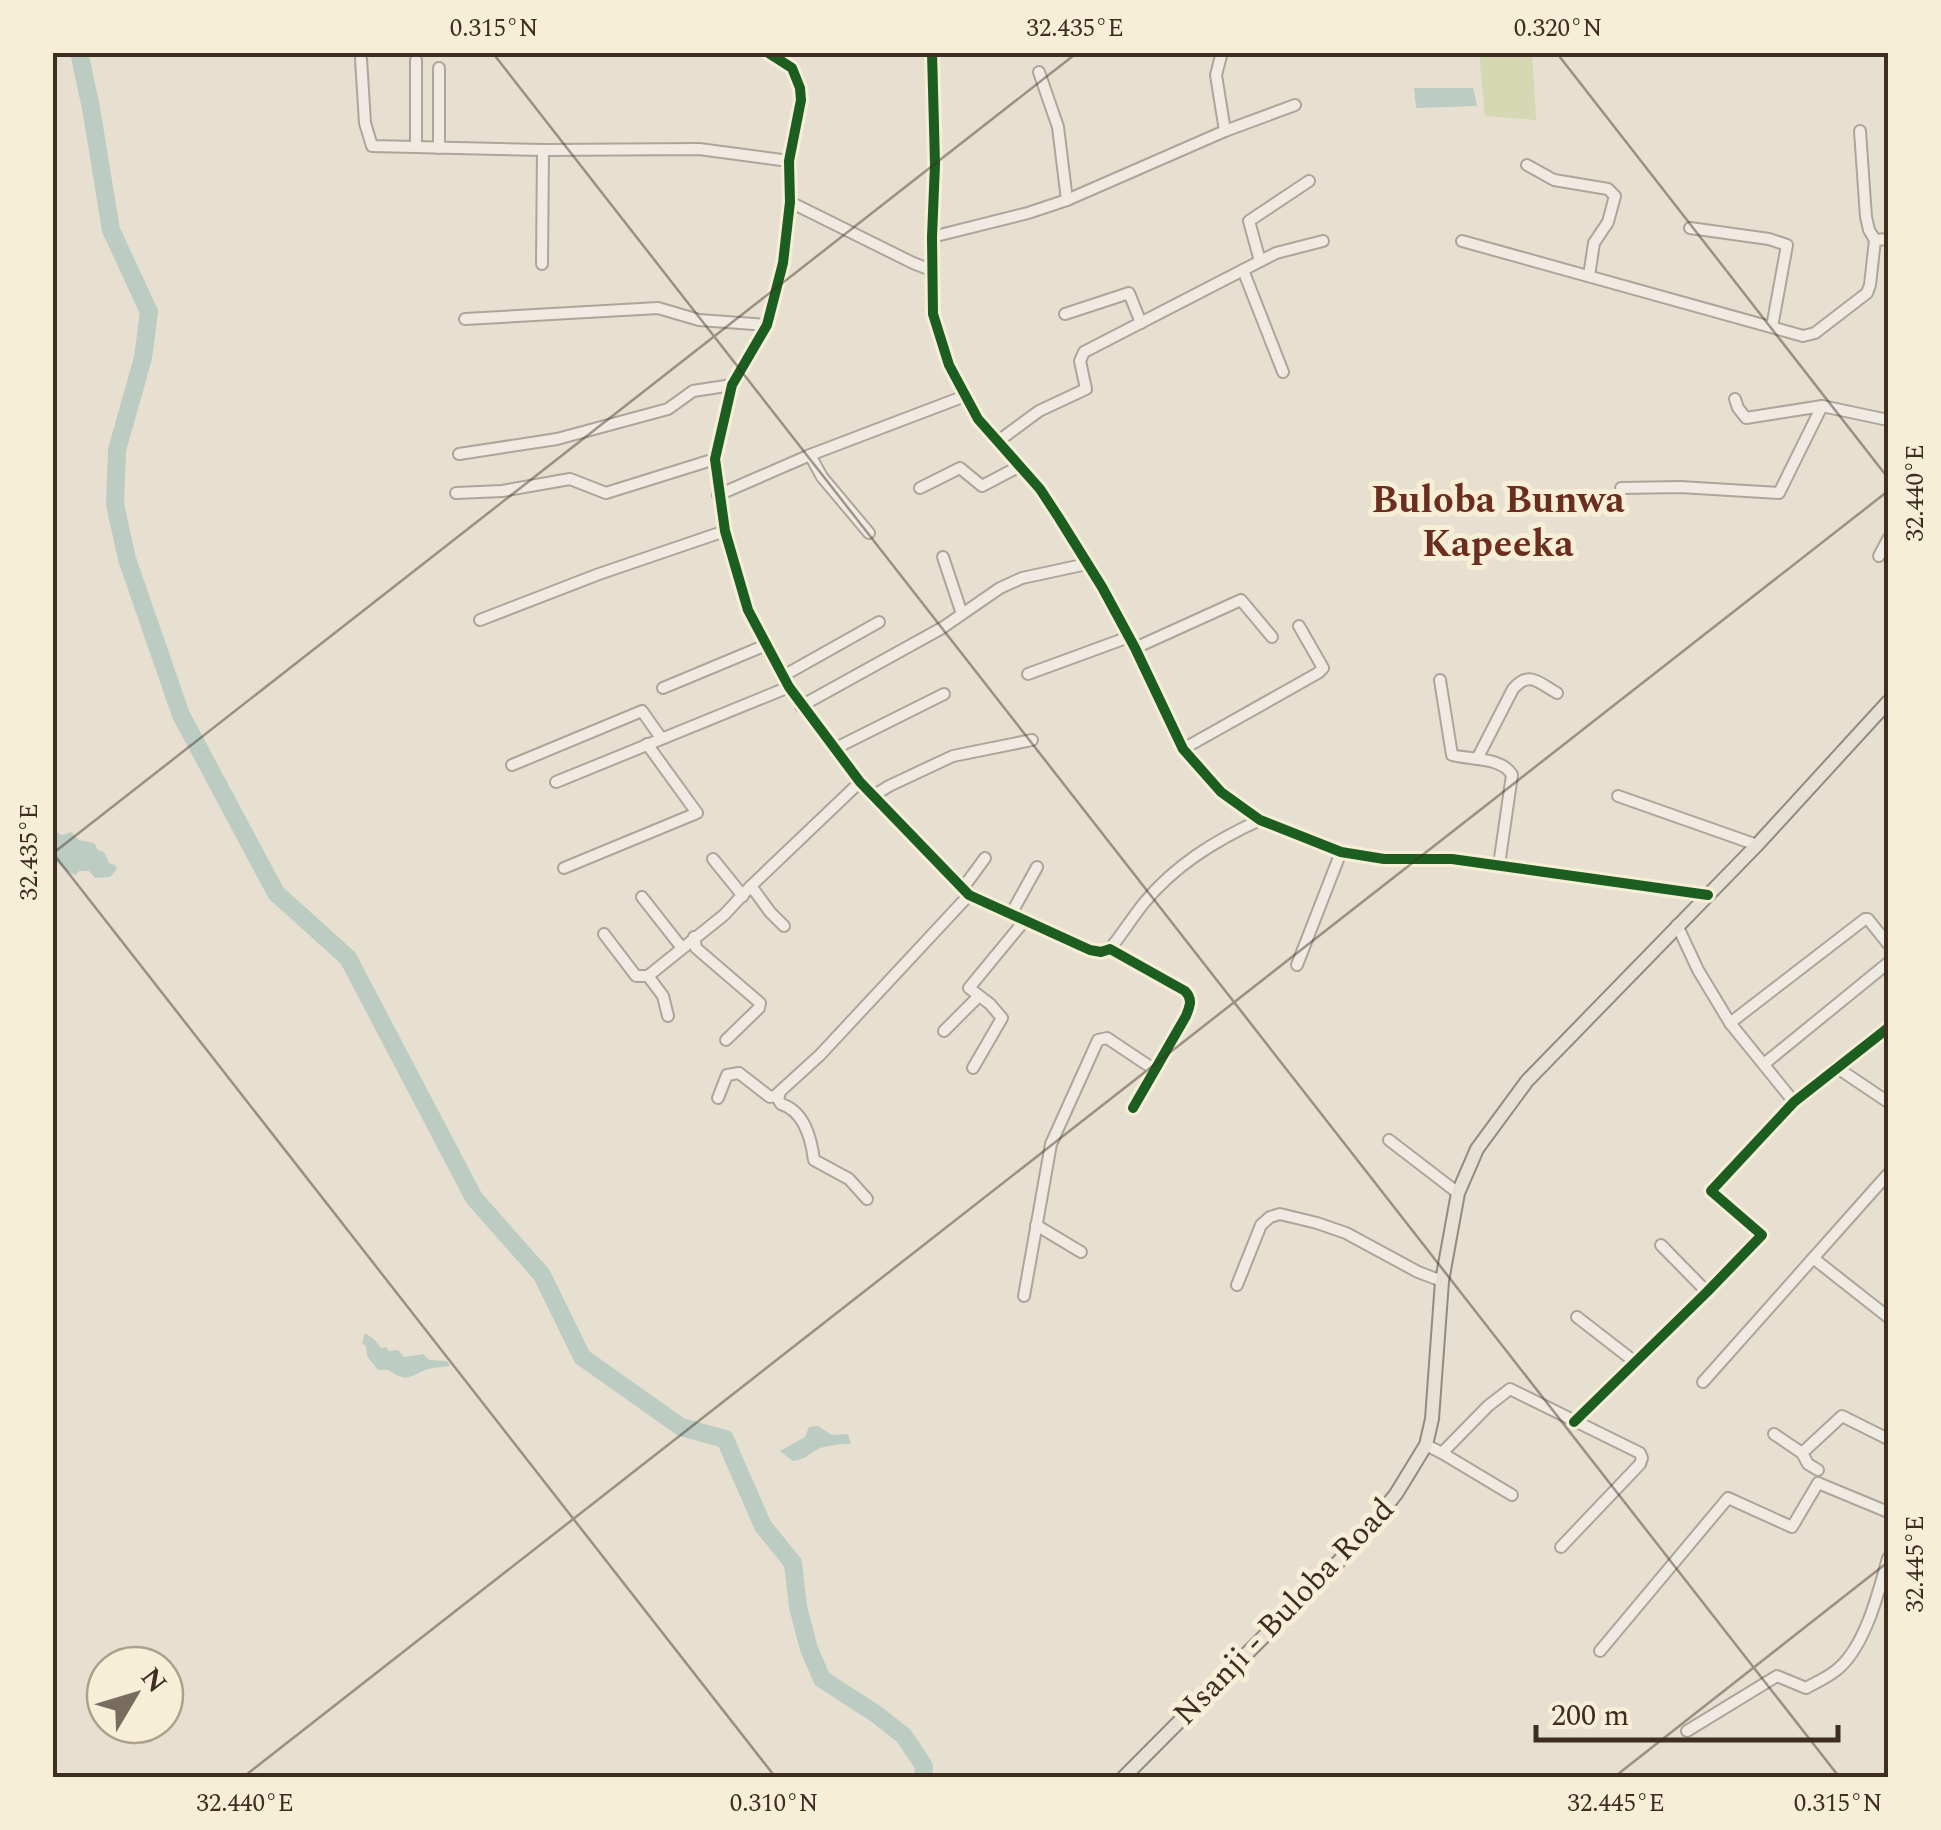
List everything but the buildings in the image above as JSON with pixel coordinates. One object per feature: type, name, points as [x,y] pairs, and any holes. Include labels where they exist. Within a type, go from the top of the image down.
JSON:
[{"type":"main road","name":"Nsanji - Buloba Road","points":[[1123,1778],[1356,1544],[1396,1494],[1426,1445],[1432,1419],[1442,1280],[1458,1194],[1478,1148],[1527,1081],[1757,845],[1888,702]]},
{"type":"street","points":[[767,52],[792,68],[802,100],[789,161],[790,202],[783,263],[767,324],[732,386],[715,460],[724,531],[748,610],[801,706],[860,782],[966,891],[1090,950],[1110,949],[1144,902],[1168,877],[1224,836],[1260,820]]},
{"type":"street","points":[[932,52],[933,314],[949,365],[978,419],[1040,489],[1132,642],[1183,749],[1221,792],[1260,820],[1341,852],[1384,859],[1499,864],[1708,895]]},
{"type":"street","points":[[1222,52],[1216,75],[1225,131]]},
{"type":"street","points":[[361,59],[365,123],[372,146],[699,149],[789,161]]},
{"type":"street","points":[[416,60],[416,147]]},
{"type":"street","points":[[439,68],[439,148]]},
{"type":"street","points":[[1039,72],[1058,127],[1067,200]]},
{"type":"street","points":[[932,237],[1028,214],[1067,200],[1295,105]]},
{"type":"street","points":[[1462,242],[1809,335],[1862,297],[1870,285],[1875,240],[1866,218],[1860,130]]},
{"type":"street","points":[[542,264],[543,150]]},
{"type":"street","points":[[1527,165],[1554,180],[1608,189],[1615,196],[1608,222],[1594,242],[1589,276]]},
{"type":"street","points":[[1260,261],[1249,221],[1309,181]]},
{"type":"street","points":[[790,202],[932,270]]},
{"type":"street","points":[[1690,228],[1787,244],[1772,327]]},
{"type":"street","points":[[1875,240],[1888,238]]},
{"type":"street","points":[[997,442],[1039,411],[1086,389],[1080,361],[1084,352],[1276,253],[1323,241]]},
{"type":"street","points":[[1242,270],[1283,372]]},
{"type":"street","points":[[1064,314],[1129,293],[1141,322]]},
{"type":"street","points":[[466,319],[658,308],[699,320],[767,324]]},
{"type":"street","points":[[459,454],[556,439],[668,409],[693,391],[732,386]]},
{"type":"street","points":[[718,495],[965,396]]},
{"type":"street","points":[[1735,399],[1746,418],[1822,406],[1888,420]]},
{"type":"street","points":[[1621,488],[1780,493],[1822,406]]},
{"type":"street","points":[[810,455],[822,477],[869,533]]},
{"type":"street","points":[[456,493],[502,491],[570,479],[606,494],[715,460]]},
{"type":"street","points":[[920,488],[960,468],[982,486],[1020,466]]},
{"type":"street","points":[[480,620],[724,531]]},
{"type":"street","points":[[1879,556],[1888,539]]},
{"type":"street","points":[[943,558],[962,614]]},
{"type":"street","points":[[801,706],[942,628],[1000,588],[1022,578],[1087,564]]},
{"type":"street","points":[[1028,674],[1132,642],[1241,600],[1272,638]]},
{"type":"street","points":[[556,782],[786,682],[879,622]]},
{"type":"street","points":[[1183,749],[1318,674],[1323,668],[1299,626]]},
{"type":"street","points":[[663,688],[766,645]]},
{"type":"street","points":[[1477,759],[1520,682],[1532,679],[1556,693]]},
{"type":"street","points":[[1440,680],[1452,756],[1504,765],[1512,775],[1499,864]]},
{"type":"street","points":[[834,748],[944,694]]},
{"type":"street","points":[[512,765],[642,711],[661,738]]},
{"type":"street","points":[[873,796],[953,756],[1032,740]]},
{"type":"street","points":[[564,868],[696,813],[647,744]]},
{"type":"street","points":[[604,934],[636,976],[648,976],[724,914],[860,782]]},
{"type":"street","points":[[1618,796],[1757,845]]},
{"type":"street","points":[[1297,965],[1341,852]]},
{"type":"street","points":[[718,1098],[727,1074],[740,1073],[770,1097],[780,1091],[820,1055],[966,891],[985,858]]},
{"type":"street","points":[[713,859],[743,896]]},
{"type":"street","points":[[1012,914],[1037,866]]},
{"type":"street","points":[[752,886],[784,926]]},
{"type":"street","points":[[642,898],[682,948]]},
{"type":"street","points":[[1730,1023],[1862,920],[1868,919],[1888,944]]},
{"type":"street","points":[[973,1068],[1002,1018],[969,988],[1025,920]]},
{"type":"street","points":[[1677,925],[1730,1023],[1794,1102]]},
{"type":"street","points":[[694,936],[696,948],[760,1003],[726,1040]]},
{"type":"street","points":[[1110,949],[1186,991],[1191,1002],[1133,1108]]},
{"type":"street","points":[[1764,1064],[1888,963]]},
{"type":"street","points":[[648,976],[663,996],[668,1016]]},
{"type":"street","points":[[944,1030],[979,996]]},
{"type":"street","points":[[1574,1422],[1762,1235],[1711,1190],[1794,1102],[1888,1028]]},
{"type":"street","points":[[1024,1296],[1051,1144],[1098,1040],[1107,1038],[1156,1070]]},
{"type":"street","points":[[1836,1067],[1888,1102]]},
{"type":"street","points":[[780,1091],[780,1104],[791,1107],[802,1119],[814,1160],[849,1179],[867,1199]]},
{"type":"street","points":[[1388,1140],[1458,1194]]},
{"type":"street","points":[[1703,1382],[1888,1174]]},
{"type":"street","points":[[1237,1285],[1261,1225],[1270,1216],[1280,1214],[1346,1233],[1418,1272],[1442,1280]]},
{"type":"street","points":[[1036,1225],[1081,1252]]},
{"type":"street","points":[[1661,1245],[1708,1292]]},
{"type":"street","points":[[1813,1258],[1888,1317]]},
{"type":"street","points":[[1577,1318],[1635,1362]]},
{"type":"street","points":[[1442,1453],[1508,1389],[1640,1453],[1642,1462],[1561,1547]]},
{"type":"street","points":[[1802,1453],[1842,1416],[1888,1439]]},
{"type":"street","points":[[1774,1434],[1802,1453],[1808,1464],[1818,1470]]},
{"type":"street","points":[[1426,1445],[1512,1496]]},
{"type":"street","points":[[1600,1651],[1728,1498],[1792,1528],[1818,1483],[1888,1512]]},
{"type":"street","points":[[1687,1731],[1777,1676],[1806,1688],[1838,1670],[1850,1658],[1874,1607],[1888,1558]]},
{"type":"green space","points":[[1479,53],[1532,53],[1536,120],[1485,116]]},
{"type":"shaded area","points":[[1414,88],[1473,88],[1477,106],[1416,108]]},
{"type":"shaded area","points":[[53,830],[62,835],[71,832],[79,840],[94,843],[117,869],[110,877],[95,878],[89,871],[69,873],[53,860]]},
{"type":"shaded area","points":[[365,1333],[381,1348],[398,1350],[404,1357],[423,1354],[429,1360],[447,1361],[450,1366],[406,1377],[378,1370],[362,1343]]},
{"type":"shaded area","points":[[818,1426],[832,1435],[848,1434],[851,1444],[824,1447],[793,1461],[780,1451],[805,1437],[809,1427]]},
{"type":"waterway","points":[[79,52],[111,230],[149,312],[143,358],[117,450],[115,504],[127,559],[181,715],[276,893],[348,958],[474,1198],[542,1275],[582,1357],[681,1427],[725,1439],[763,1526],[793,1563],[798,1607],[822,1679],[904,1736],[924,1766],[923,1778]]},
{"type":"cycle path","points":[[767,52],[792,68],[801,100],[789,161],[790,202],[783,263],[767,325],[732,385],[715,459],[725,531],[748,610],[789,687],[860,782],[969,895],[1090,950],[1110,949],[1188,994],[1186,1016],[1133,1108]]},
{"type":"cycle path","points":[[932,52],[933,314],[949,365],[978,419],[1040,489],[1059,518],[1135,648],[1183,749],[1221,792],[1260,820],[1341,852],[1384,859],[1452,859],[1708,895]]},
{"type":"cycle path","points":[[1574,1422],[1762,1235],[1711,1191],[1794,1102],[1888,1028]]},
{"type":"district","name":"Buloba Bunwa Kapeeka","points":[[1498,521]]}]
